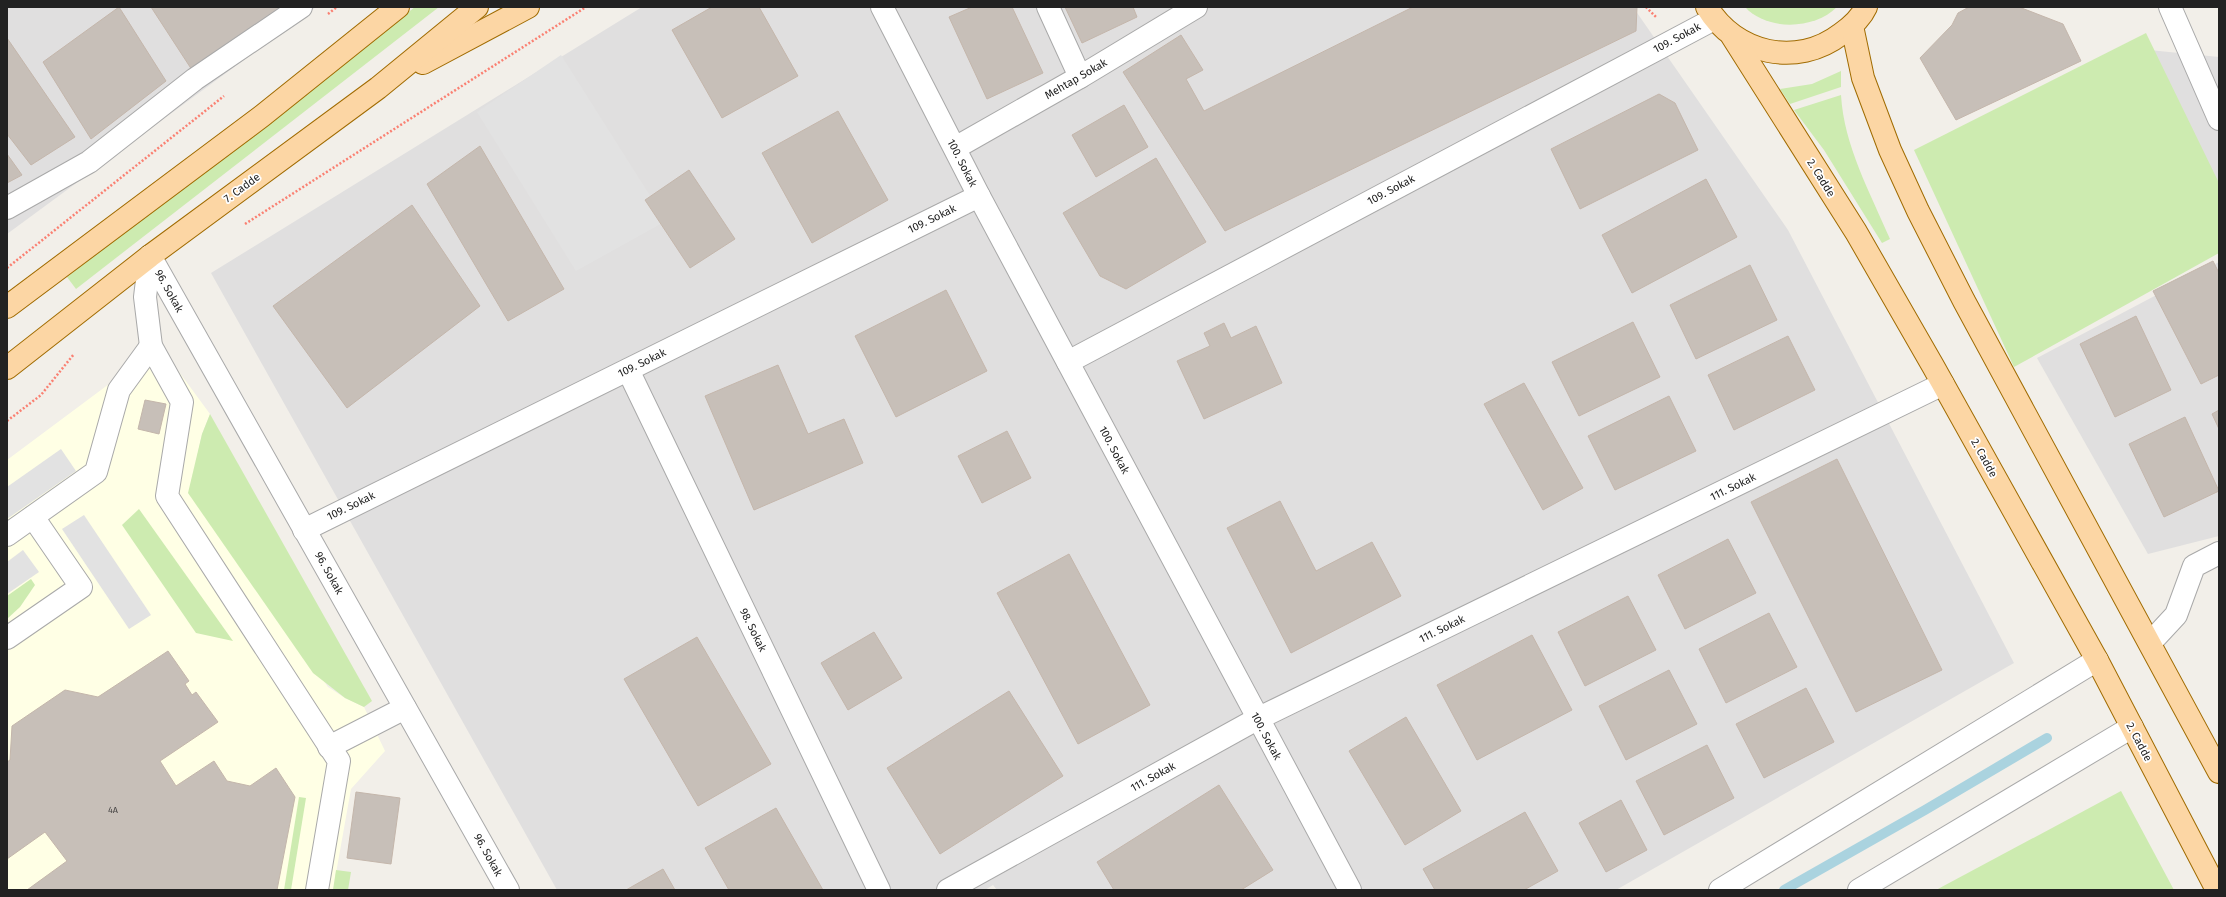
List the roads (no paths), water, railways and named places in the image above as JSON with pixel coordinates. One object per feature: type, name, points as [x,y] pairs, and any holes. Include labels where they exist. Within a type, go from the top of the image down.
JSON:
[{"type":"main road","points":[[7,307],[262,116],[398,7]]},
{"type":"main road","name":"7. Cadde","points":[[7,368],[150,256],[378,88],[477,7]]},
{"type":"main road","points":[[378,88],[528,7]]},
{"type":"main road","points":[[1710,13],[1732,36],[1755,49],[1781,53],[1807,51],[1832,41],[1863,12]]},
{"type":"main road","points":[[1863,12],[1863,78],[1890,150],[1918,212],[1964,301],[2219,772]]},
{"type":"main road","name":"2. Cadde","points":[[1732,36],[1856,232],[1943,384],[2097,660],[2217,890]]},
{"type":"street","points":[[7,208],[89,162],[195,78],[301,7]]},
{"type":"street","name":"100. Sokak","points":[[882,7],[979,196],[1257,719],[1350,890]]},
{"type":"street","points":[[1048,7],[1080,77]]},
{"type":"street","name":"Mehtap Sokak","points":[[955,148],[1080,77],[1196,7]]},
{"type":"street","points":[[2170,7],[2219,119]]},
{"type":"street","name":"109. Sokak","points":[[1068,362],[1710,13]]},
{"type":"street","name":"109. Sokak","points":[[304,530],[979,196]]},
{"type":"street","points":[[150,256],[145,298],[151,346],[182,402],[166,496],[339,761],[317,890]]},
{"type":"street","name":"96. Sokak","points":[[150,256],[508,890]]},
{"type":"street","points":[[7,535],[96,472],[119,390],[151,346]]},
{"type":"street","name":"98. Sokak","points":[[628,370],[879,890]]},
{"type":"street","name":"111. Sokak","points":[[948,890],[1257,719],[1943,384]]},
{"type":"street","points":[[7,638],[81,587],[33,517]]},
{"type":"street","points":[[2150,643],[2176,615],[2194,566],[2219,553]]},
{"type":"street","points":[[1720,890],[2097,660]]},
{"type":"street","points":[[329,747],[405,708]]},
{"type":"street","points":[[1859,890],[2132,727]]},
{"type":"waterway","points":[[1784,890],[1925,810],[2047,738]]}]
